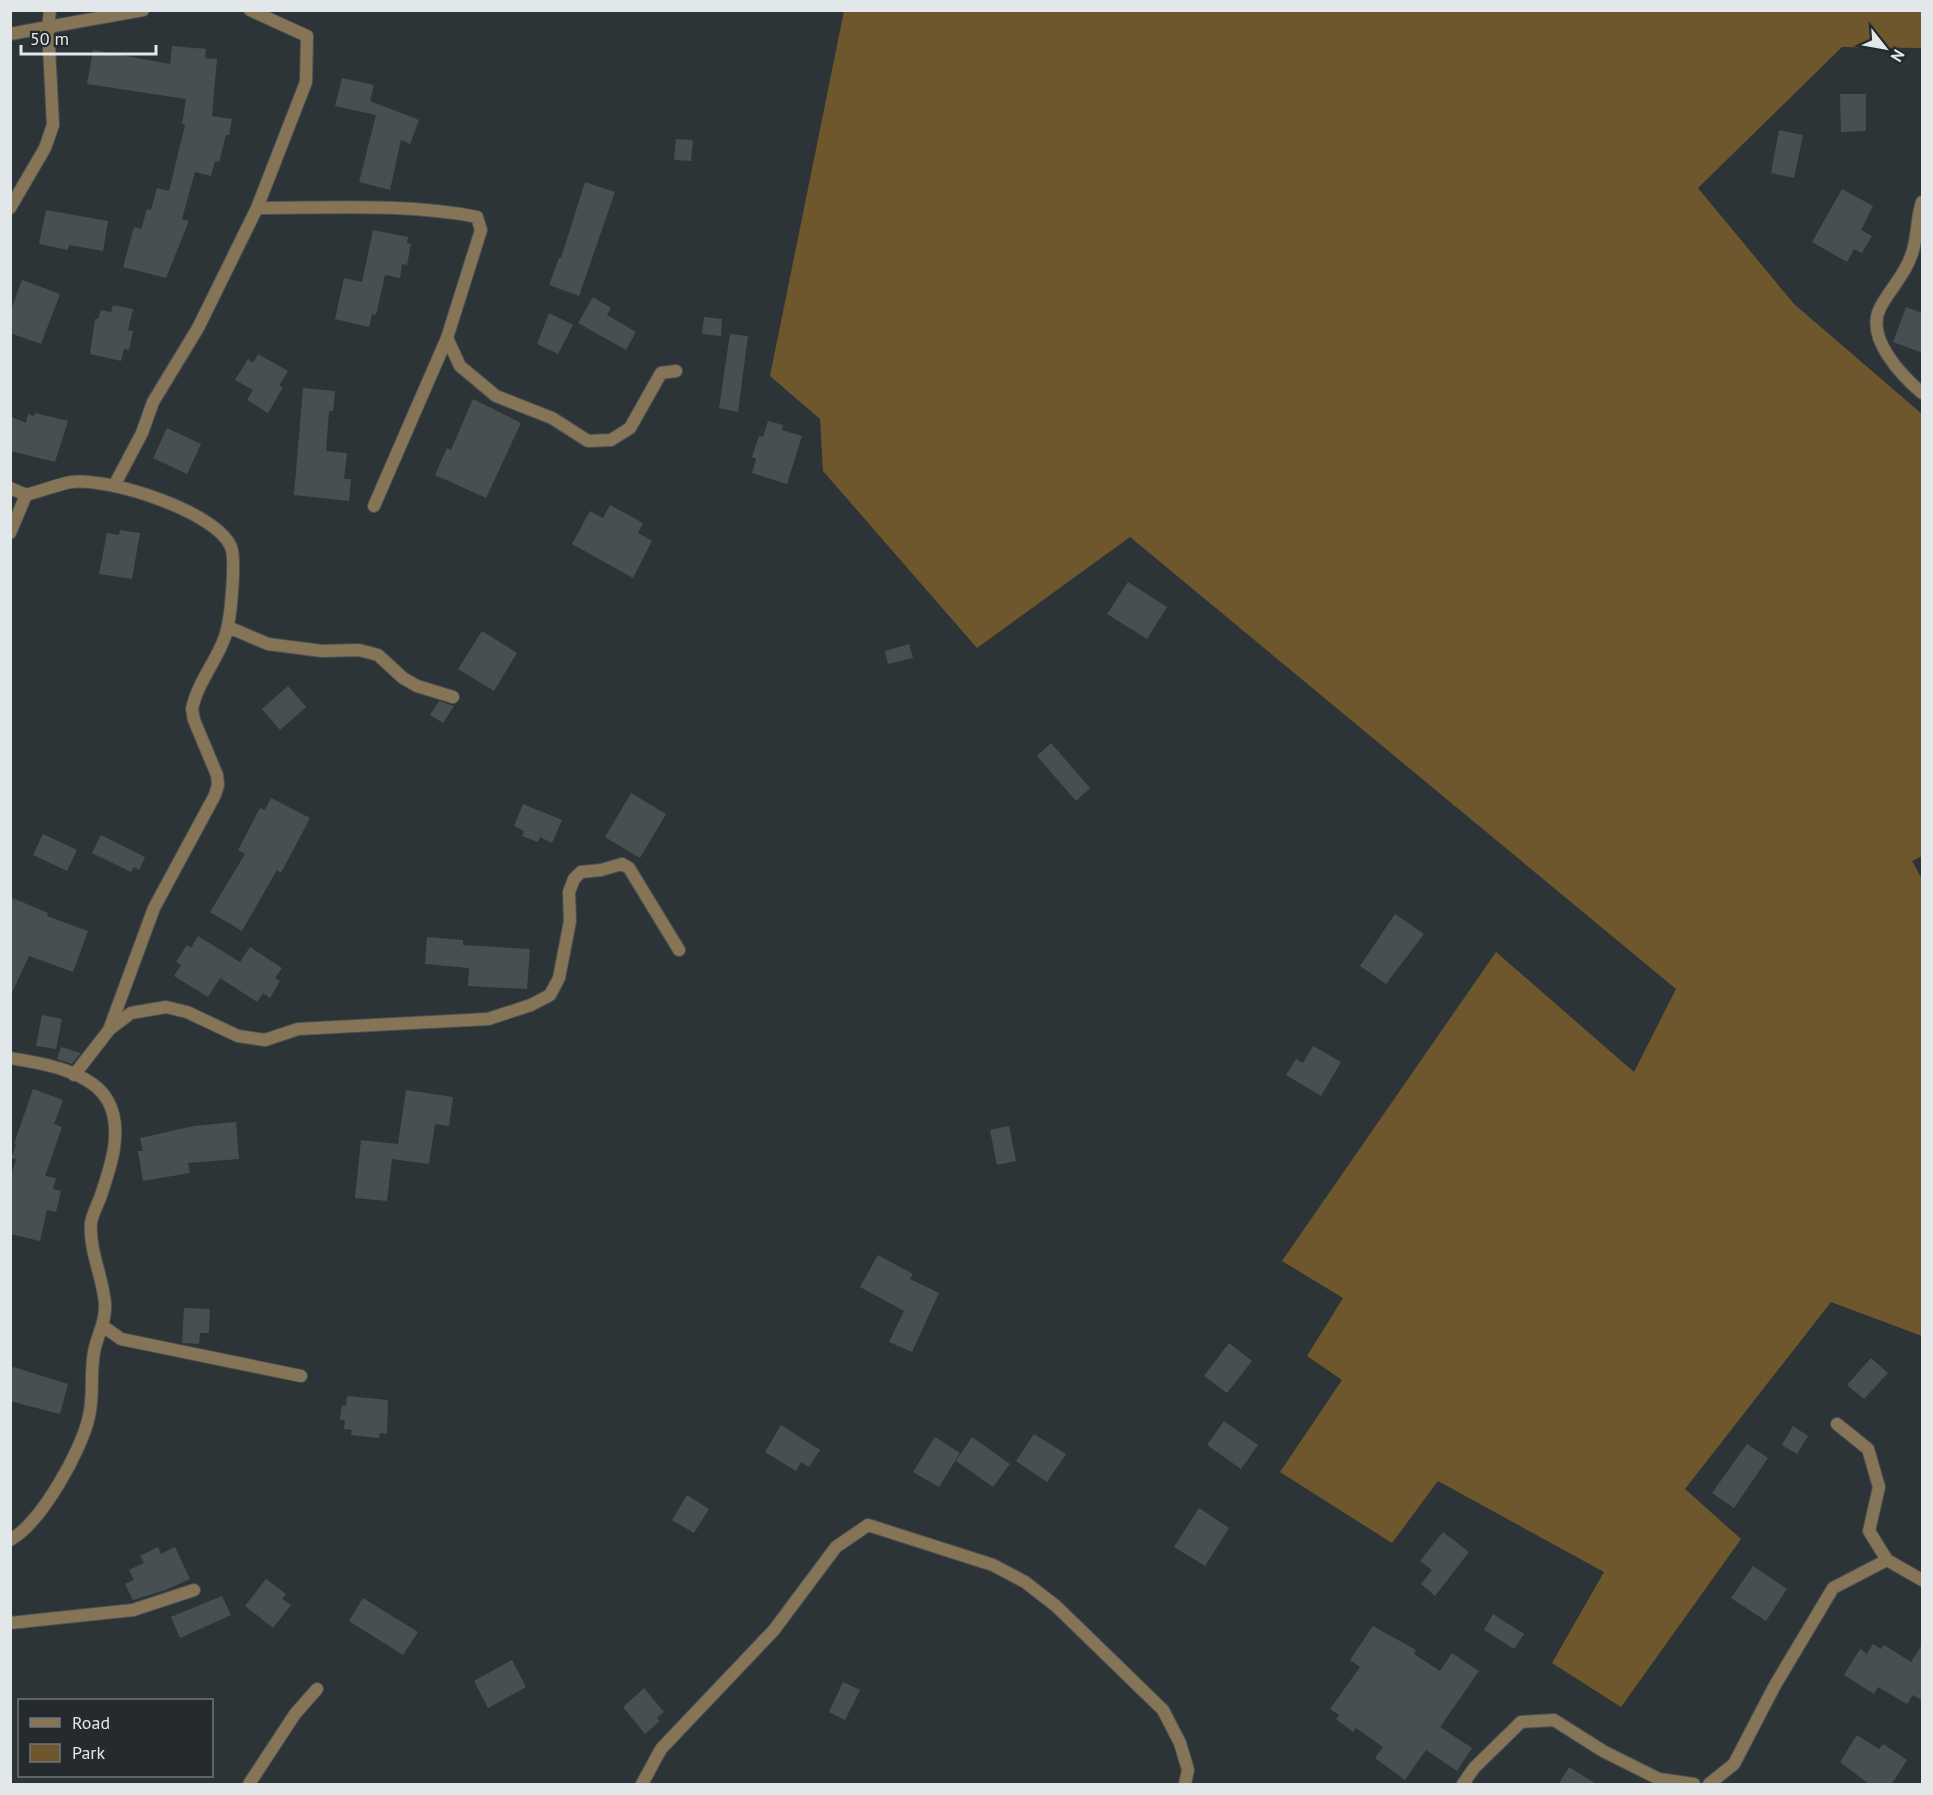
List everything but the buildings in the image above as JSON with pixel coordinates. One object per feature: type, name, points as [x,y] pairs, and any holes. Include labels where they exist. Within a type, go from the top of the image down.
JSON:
[{"type":"street","points":[[10,208],[45,148],[52,125],[48,27],[50,10]]},
{"type":"street","points":[[10,34],[143,10]]},
{"type":"street","points":[[115,484],[142,433],[153,402],[198,328],[257,208],[306,82],[307,36],[250,10]]},
{"type":"street","points":[[1923,202],[1911,258],[1878,310],[1876,330],[1888,355],[1906,379],[1923,393]]},
{"type":"street","points":[[257,208],[370,207],[477,217],[481,230],[447,338],[374,506]]},
{"type":"street","points":[[447,338],[460,366],[496,396],[552,418],[588,441],[611,440],[630,428],[661,373],[676,370]]},
{"type":"street","points":[[10,488],[26,495],[72,482],[115,484],[156,497],[209,522],[231,547],[233,573],[228,627],[192,709],[194,720],[217,775],[216,795],[154,908],[109,1030]]},
{"type":"street","points":[[10,533],[26,495]]},
{"type":"street","points":[[228,627],[268,644],[322,651],[359,650],[378,655],[403,678],[417,686],[453,696]]},
{"type":"street","points":[[74,1075],[109,1030],[131,1013],[166,1007],[187,1012],[238,1036],[265,1040],[298,1029],[488,1019],[531,1005],[550,996],[559,978],[570,921],[569,892],[574,879],[581,872],[601,870],[622,864],[629,868],[679,950]]},
{"type":"street","points":[[10,1058],[37,1062],[92,1084],[108,1100],[116,1129],[110,1169],[91,1222],[95,1259],[105,1303],[104,1327],[95,1349],[90,1380],[90,1414],[80,1447],[55,1489],[23,1533],[10,1540]]},
{"type":"street","points":[[104,1327],[121,1340],[301,1376]]},
{"type":"street","points":[[1837,1424],[1868,1449],[1879,1487],[1869,1531],[1887,1560],[1923,1580]]},
{"type":"street","points":[[642,1785],[661,1749],[774,1630],[836,1547],[868,1525],[993,1565],[1025,1582],[1056,1606],[1164,1710],[1180,1743],[1188,1770],[1185,1785]]},
{"type":"street","points":[[1709,1785],[1734,1764],[1774,1687],[1833,1588],[1887,1560]]},
{"type":"street","points":[[10,1623],[132,1610],[194,1590]]},
{"type":"street","points":[[249,1785],[295,1714],[317,1689]]},
{"type":"street","points":[[1463,1785],[1474,1768],[1521,1722],[1554,1720],[1603,1751],[1659,1779],[1694,1785]]},
{"type":"green space","points":[[844,11],[1922,11],[1922,48],[1842,47],[1698,188],[1794,304],[1922,414],[1922,856],[1912,861],[1922,879],[1922,1336],[1831,1302],[1685,1489],[1741,1539],[1621,1707],[1552,1663],[1604,1572],[1438,1481],[1392,1543],[1280,1472],[1342,1380],[1307,1356],[1343,1298],[1282,1261],[1496,952],[1634,1072],[1676,989],[1130,537],[977,648],[823,471],[820,419],[770,376]]}]
